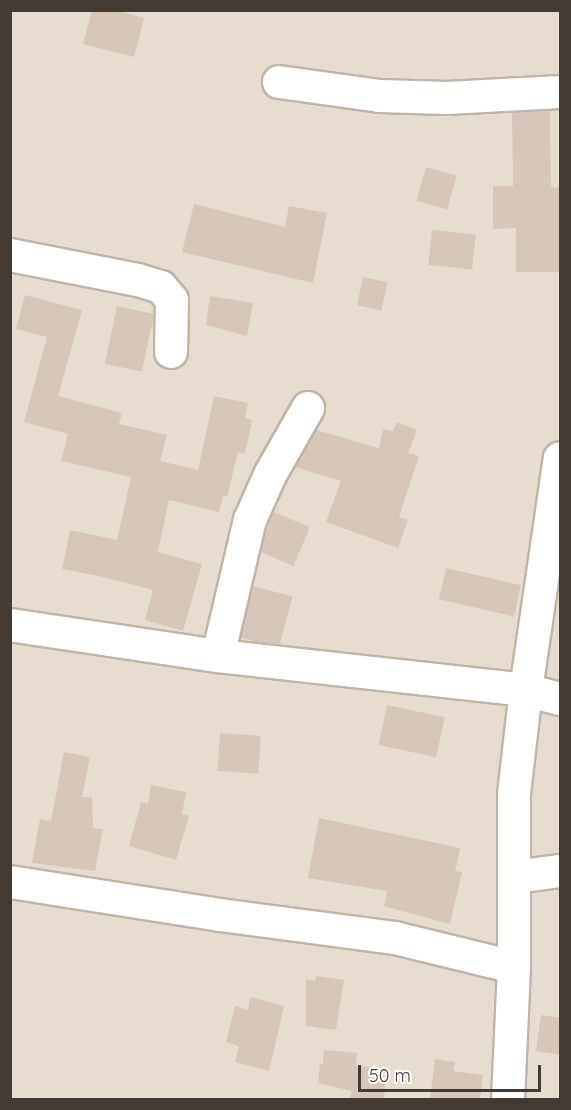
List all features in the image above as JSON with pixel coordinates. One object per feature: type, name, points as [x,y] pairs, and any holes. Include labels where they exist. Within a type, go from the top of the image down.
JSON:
[{"type":"street","points":[[279,82],[380,96],[447,99],[561,92]]},
{"type":"street","points":[[10,255],[138,280],[161,287],[172,300],[171,352]]},
{"type":"street","points":[[218,656],[250,520],[270,475],[308,408]]},
{"type":"street","points":[[508,1100],[514,966],[514,794],[526,690],[561,458]]},
{"type":"street","points":[[10,625],[218,656],[526,690],[561,699]]},
{"type":"street","points":[[515,877],[561,871]]},
{"type":"street","points":[[10,882],[220,915],[395,938],[514,966]]},
{"type":"shaded area","points":[[11,11],[560,11],[560,1099],[11,1099]]},
{"type":"building","points":[[92,10],[115,10],[144,18],[134,57],[83,44]]},
{"type":"building","points":[[550,111],[551,187],[561,188],[561,272],[516,272],[516,228],[493,229],[493,186],[513,186],[512,113]]},
{"type":"building","points":[[426,167],[457,176],[447,209],[416,201]]},
{"type":"building","points":[[194,204],[285,227],[289,206],[327,213],[313,283],[182,252]]},
{"type":"building","points":[[432,230],[476,235],[472,269],[428,265]]},
{"type":"building","points":[[363,277],[387,282],[381,311],[357,305]]},
{"type":"building","points":[[25,295],[82,310],[58,396],[122,413],[119,424],[167,435],[160,461],[198,470],[214,396],[248,403],[245,418],[252,420],[245,454],[238,452],[227,497],[223,496],[219,512],[169,500],[158,552],[202,564],[183,631],[145,620],[153,590],[62,569],[70,530],[117,540],[131,477],[61,461],[68,434],[24,422],[47,337],[16,329]]},
{"type":"building","points":[[210,296],[253,303],[247,336],[206,325]]},
{"type":"building","points":[[117,306],[154,314],[142,372],[105,364]]},
{"type":"building","points":[[397,422],[417,430],[408,453],[419,456],[399,517],[408,520],[398,548],[326,522],[341,481],[295,467],[316,430],[379,448],[383,429],[393,431]]},
{"type":"building","points":[[274,512],[310,527],[293,566],[258,551]]},
{"type":"building","points":[[446,568],[521,585],[514,617],[439,599]]},
{"type":"building","points":[[253,586],[293,597],[279,648],[239,637]]},
{"type":"building","points":[[387,705],[445,717],[436,757],[378,745]]},
{"type":"building","points":[[220,733],[261,736],[258,774],[217,771]]},
{"type":"building","points":[[64,752],[90,757],[82,797],[92,797],[93,828],[103,829],[95,871],[32,863],[40,819],[51,821]]},
{"type":"building","points":[[151,785],[186,792],[182,814],[189,816],[176,860],[129,846],[141,802],[148,804]]},
{"type":"building","points":[[319,818],[460,848],[455,871],[462,872],[450,924],[384,906],[387,891],[308,878]]},
{"type":"building","points":[[316,976],[344,980],[336,1030],[306,1026],[306,979],[315,981]]},
{"type":"building","points":[[250,997],[284,1006],[269,1071],[235,1062],[239,1046],[226,1042],[235,1006],[248,1010]]},
{"type":"building","points":[[541,1015],[561,1018],[561,1055],[536,1051]]},
{"type":"building","points":[[324,1050],[357,1053],[356,1066],[371,1067],[370,1078],[385,1079],[384,1100],[350,1100],[352,1091],[318,1083]]},
{"type":"building","points":[[435,1059],[455,1062],[453,1071],[483,1075],[480,1100],[430,1098]]}]
